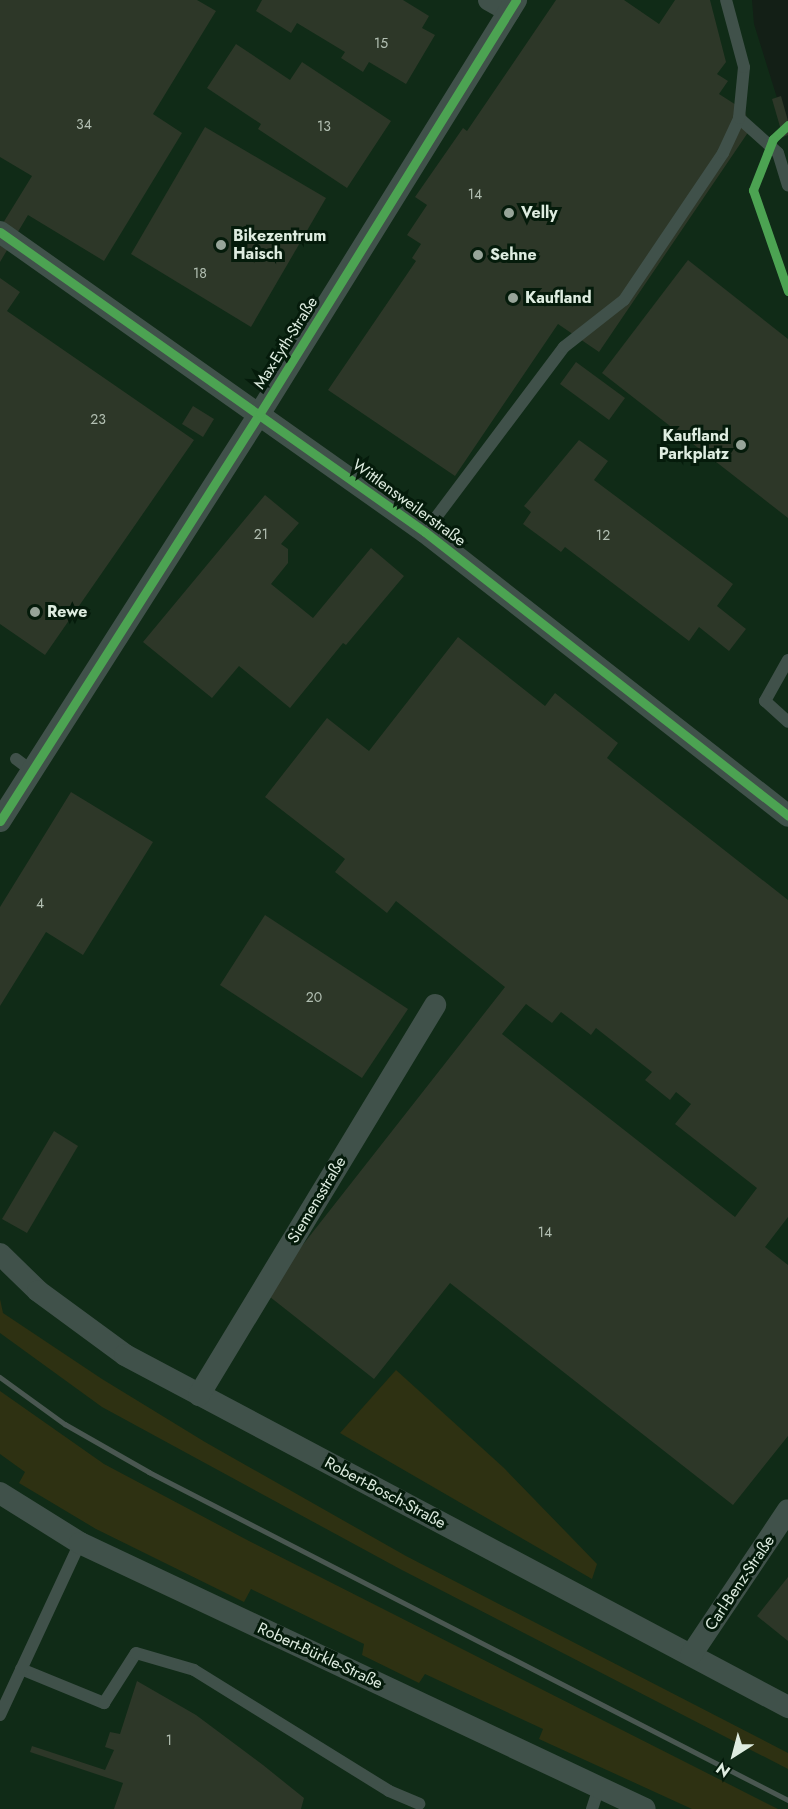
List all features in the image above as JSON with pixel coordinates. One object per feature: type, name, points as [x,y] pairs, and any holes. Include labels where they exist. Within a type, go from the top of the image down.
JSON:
[{"type":"street","points":[[489,0],[512,6]]},
{"type":"street","name":"Max-Eyth-Straße","points":[[0,821],[24,765],[260,413],[512,6]]},
{"type":"street","name":"Wittlensweilerstraße","points":[[0,232],[260,413],[425,532],[787,813]]},
{"type":"street","name":"Siemensstraße","points":[[199,1395],[435,1005]]},
{"type":"street","name":"Robert-Bosch-Straße","points":[[0,1254],[38,1291],[125,1355],[788,1707]]},
{"type":"street","name":"Robert-Bürkle-Straße","points":[[0,1493],[80,1543],[645,1809]]},
{"type":"street","name":"Carl-Benz-Straße","points":[[691,1655],[788,1510]]},
{"type":"lane","points":[[425,532],[564,347],[624,300],[723,153],[739,118],[744,67],[726,0]]},
{"type":"lane","points":[[739,118],[778,153],[788,186]]},
{"type":"lane","points":[[788,660],[765,701],[788,722]]},
{"type":"lane","points":[[0,1715],[80,1543]]},
{"type":"lane","points":[[21,1669],[104,1703],[136,1653],[194,1670],[389,1791],[419,1804]]},
{"type":"lane","points":[[592,1809],[599,1787]]},
{"type":"shaded area","points":[[0,0],[752,0],[754,24],[788,133],[788,1809],[0,1809]]},
{"type":"shaded area","points":[[0,1299],[3,1313],[102,1379],[205,1442],[406,1556],[788,1753],[788,1769],[400,1569],[102,1407],[0,1333]]},
{"type":"shaded area","points":[[396,1370],[504,1468],[597,1564],[592,1579],[340,1433]]},
{"type":"shaded area","points":[[0,1391],[104,1464],[249,1541],[778,1809],[692,1809],[539,1739],[543,1729],[425,1674],[419,1683],[362,1655],[364,1644],[251,1589],[244,1602],[96,1529],[19,1483],[25,1472],[0,1454]]},
{"type":"building","points":[[0,0],[197,0],[216,11],[153,114],[182,133],[104,261],[28,215],[0,262],[0,228],[32,176],[0,157]]},
{"type":"building","points":[[262,0],[403,0],[429,16],[422,28],[435,35],[406,84],[369,62],[363,72],[341,58],[345,52],[297,23],[291,33],[256,11]]},
{"type":"building","points":[[556,0],[624,0],[659,24],[675,0],[710,0],[726,62],[717,74],[728,81],[719,94],[744,110],[751,128],[599,352],[558,324],[455,476],[328,390],[416,261],[412,258],[421,244],[407,235],[427,205],[415,197],[463,128],[467,131]]},
{"type":"building","points":[[236,44],[290,80],[302,62],[391,121],[347,188],[258,129],[261,124],[207,88]]},
{"type":"building","points":[[781,96],[788,121],[788,135],[783,137],[772,99]]},
{"type":"building","points":[[205,127],[326,198],[251,327],[131,254]]},
{"type":"building","name":"Kaufland Parkplatz","points":[[688,260],[788,339],[788,518],[602,373]]},
{"type":"building","points":[[0,278],[20,292],[7,311],[194,440],[45,655],[0,624]]},
{"type":"building","points":[[576,362],[625,398],[609,420],[560,384]]},
{"type":"building","points":[[193,406],[214,419],[203,437],[182,424]]},
{"type":"building","points":[[579,440],[608,461],[594,480],[733,584],[717,606],[746,629],[729,651],[699,627],[689,641],[565,547],[561,552],[523,524],[531,512],[524,506]]},
{"type":"building","points":[[265,495],[299,523],[281,544],[288,549],[288,563],[271,584],[313,618],[371,548],[404,576],[346,645],[343,643],[290,708],[239,666],[212,698],[143,642]]},
{"type":"building","points":[[458,637],[545,706],[555,693],[618,743],[607,758],[788,900],[788,1217],[765,1247],[788,1265],[788,1436],[733,1505],[450,1283],[374,1379],[265,1293],[505,987],[396,901],[387,913],[335,872],[345,859],[265,797],[327,718],[369,751]],"holes":[[[526,1004],[552,1023],[561,1012],[591,1035],[596,1028],[652,1072],[645,1080],[670,1100],[676,1092],[691,1104],[675,1124],[757,1188],[735,1217],[502,1034]]]},
{"type":"building","points":[[71,792],[153,842],[83,955],[46,932],[0,1006],[0,907]]},
{"type":"building","points":[[265,915],[408,1009],[362,1078],[220,985]]},
{"type":"building","points":[[54,1131],[78,1146],[27,1233],[2,1219]]},
{"type":"building","points":[[788,1577],[788,1641],[757,1616]]},
{"type":"building","points":[[137,1681],[196,1715],[263,1765],[304,1798],[301,1809],[114,1809],[123,1783],[30,1752],[32,1746],[105,1770],[114,1750],[105,1747],[110,1732],[120,1734]]},
{"type":"railway","points":[[0,1377],[65,1424],[149,1472],[788,1800]]},
{"type":"cycle path","points":[[0,821],[260,413],[516,0]]},
{"type":"cycle path","points":[[788,125],[773,139],[753,190],[788,291]]},
{"type":"cycle path","points":[[0,232],[425,532],[788,816]]},
{"type":"place","name":"Velly","points":[[509,213]]},
{"type":"place","name":"Bikezentrum Haisch","points":[[221,245]]},
{"type":"place","name":"Sehne","points":[[478,255]]},
{"type":"place","name":"Kaufland","points":[[513,298]]},
{"type":"place","name":"Kaufland Parkplatz","points":[[741,445]]},
{"type":"place","name":"Rewe","points":[[35,612]]}]
